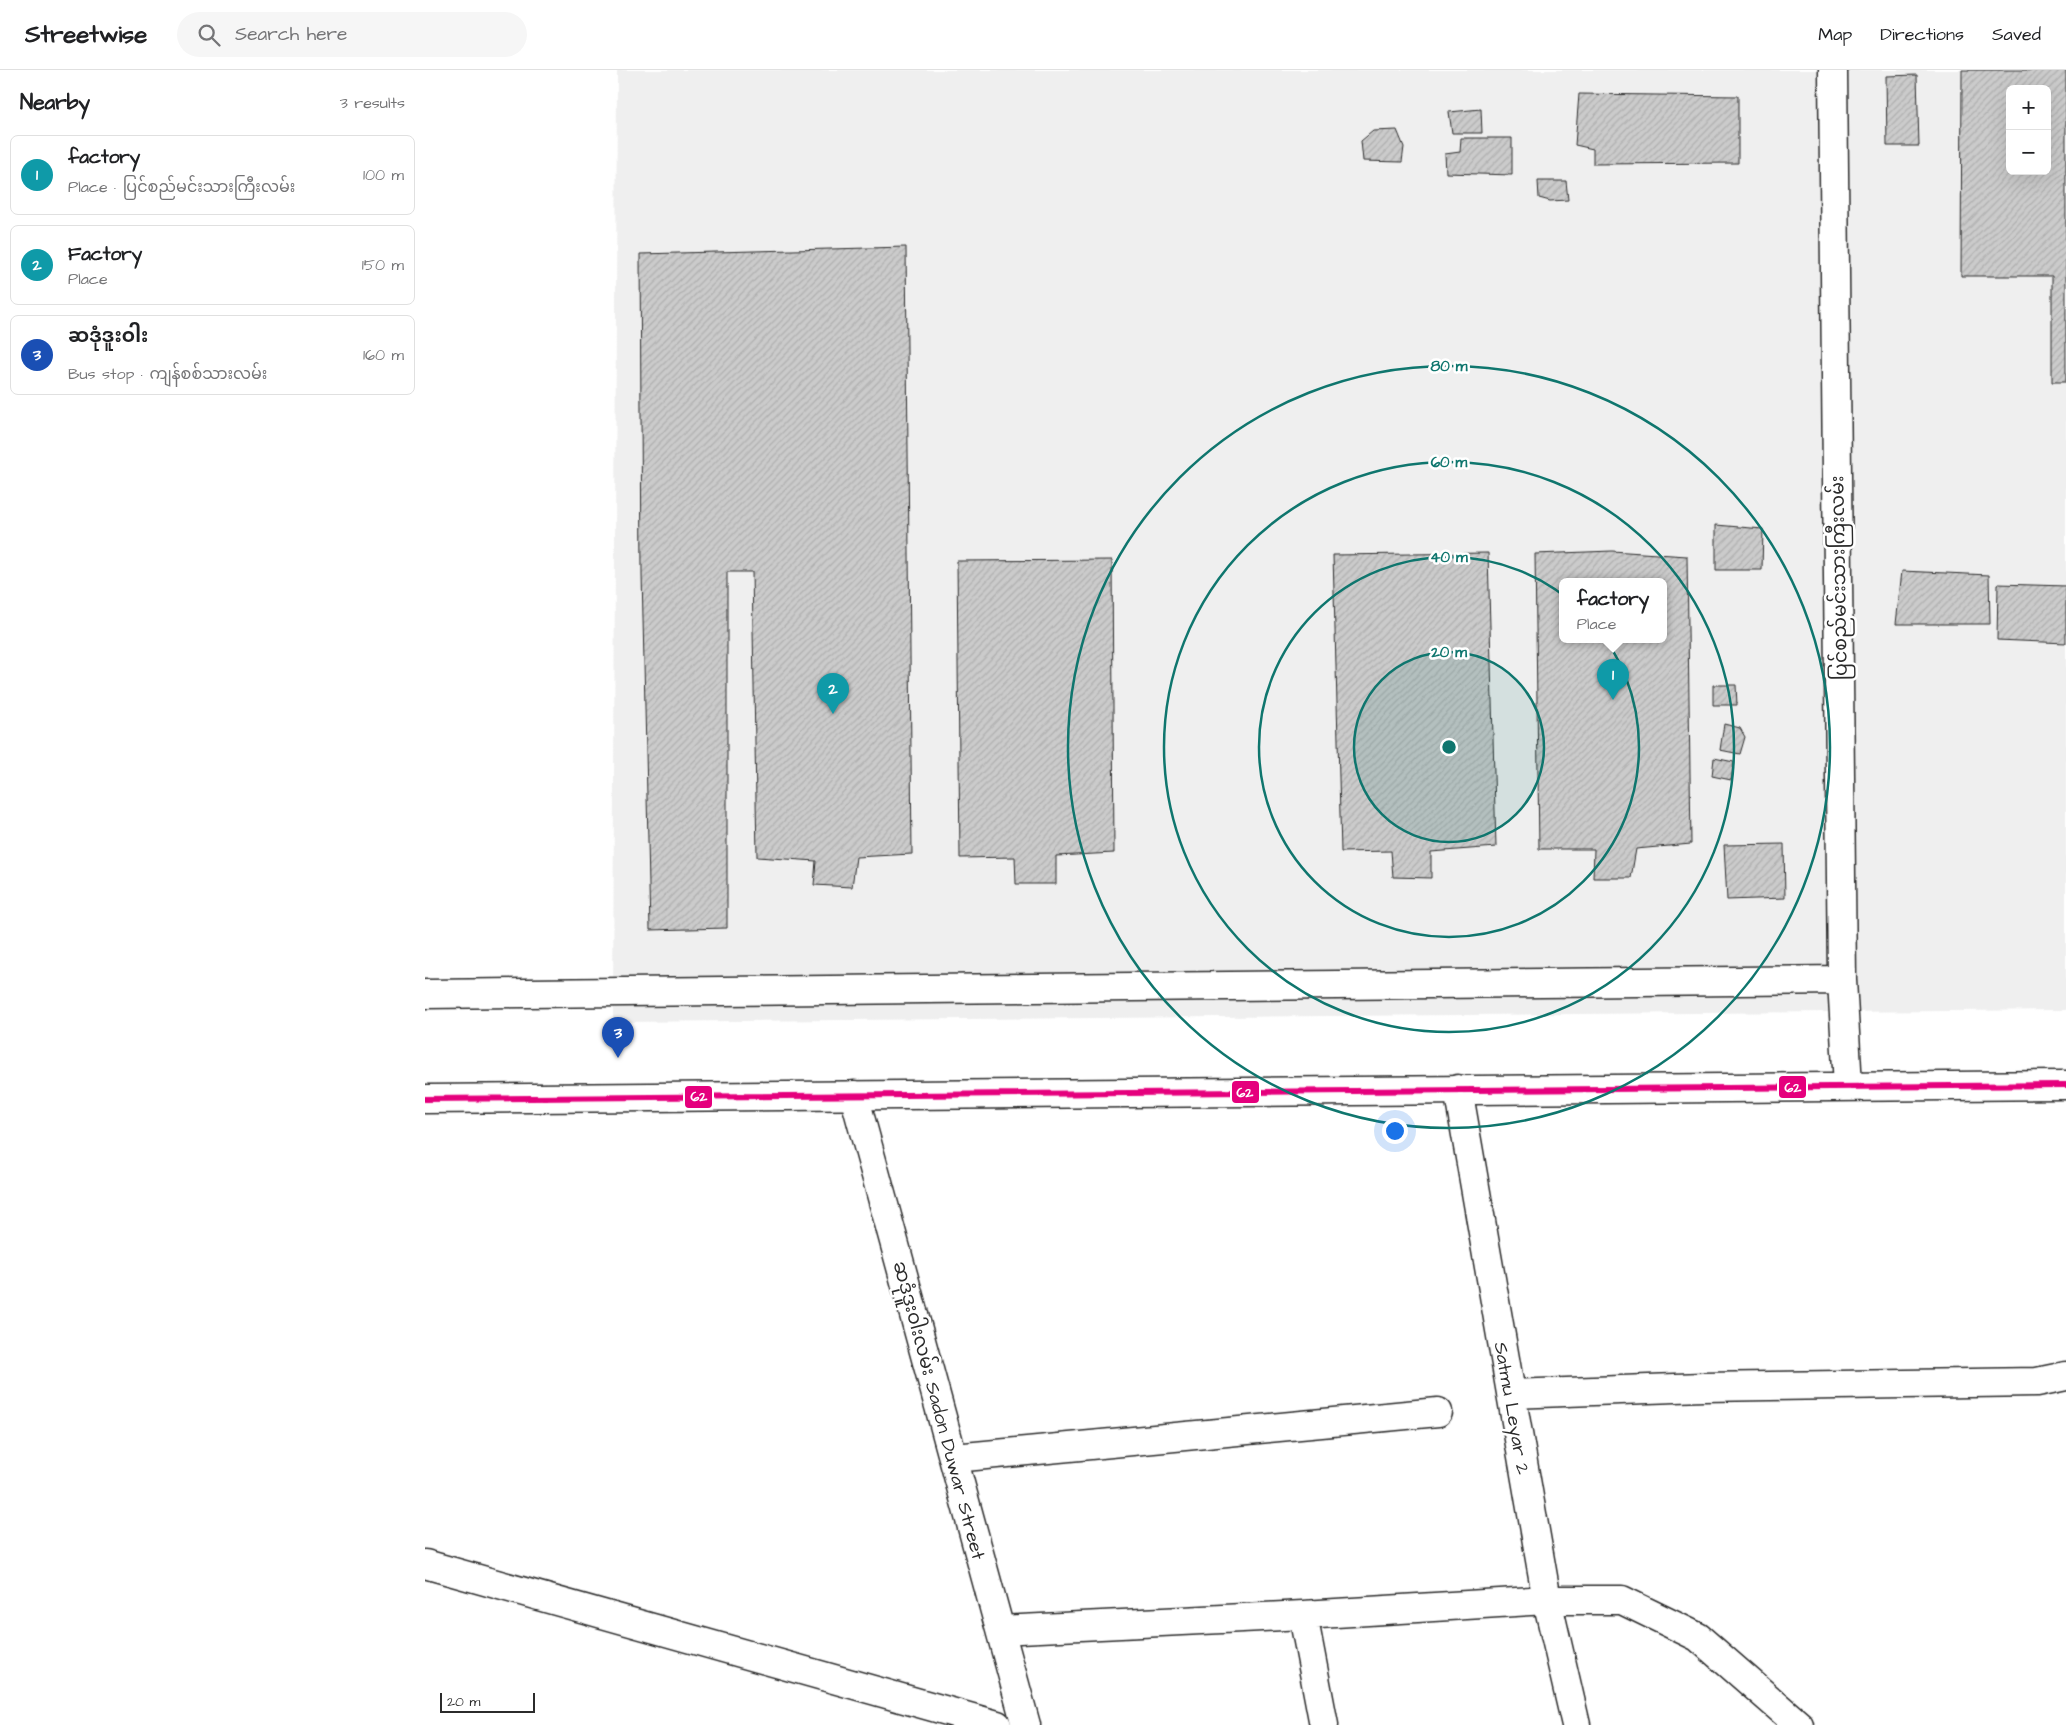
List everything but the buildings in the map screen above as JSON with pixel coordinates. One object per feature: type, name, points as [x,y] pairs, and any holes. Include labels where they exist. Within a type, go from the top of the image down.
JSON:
[{"type":"street","name":"ပြင်စည်မင်းသားကြီးလမ်း","points":[[1833,70],[1842,980],[1848,1086]]},
{"type":"street","points":[[425,994],[1842,980]]},
{"type":"street","points":[[425,1099],[2066,1085]]},
{"type":"street","name":"Satmu Leyar 2","points":[[1458,1089],[1547,1600],[1576,1725]]},
{"type":"street","name":"ဆဒုံဒူးဝါးလမ်း Sadon Duwar Street","points":[[854,1095],[1026,1725]]},
{"type":"street","points":[[1511,1394],[1703,1387],[2037,1382],[2066,1376]]},
{"type":"street","points":[[954,1458],[1438,1412]]},
{"type":"street","points":[[425,1564],[997,1725]]},
{"type":"street","points":[[1001,1630],[1303,1615],[1547,1600],[1622,1600],[1698,1637],[1799,1725]]},
{"type":"street","points":[[1303,1615],[1324,1725]]},
{"type":"shaded area","points":[[617,70],[2066,70],[2066,1010],[613,1022]]},
{"type":"transit line","name":"62","points":[[425,1099],[2066,1085]]},
{"type":"place","name":"factory","points":[[1613,700]]},
{"type":"place","name":"Factory","points":[[833,714]]},
{"type":"place","name":"ဆဒုံဒူးဝါး","points":[[618,1058]]}]
